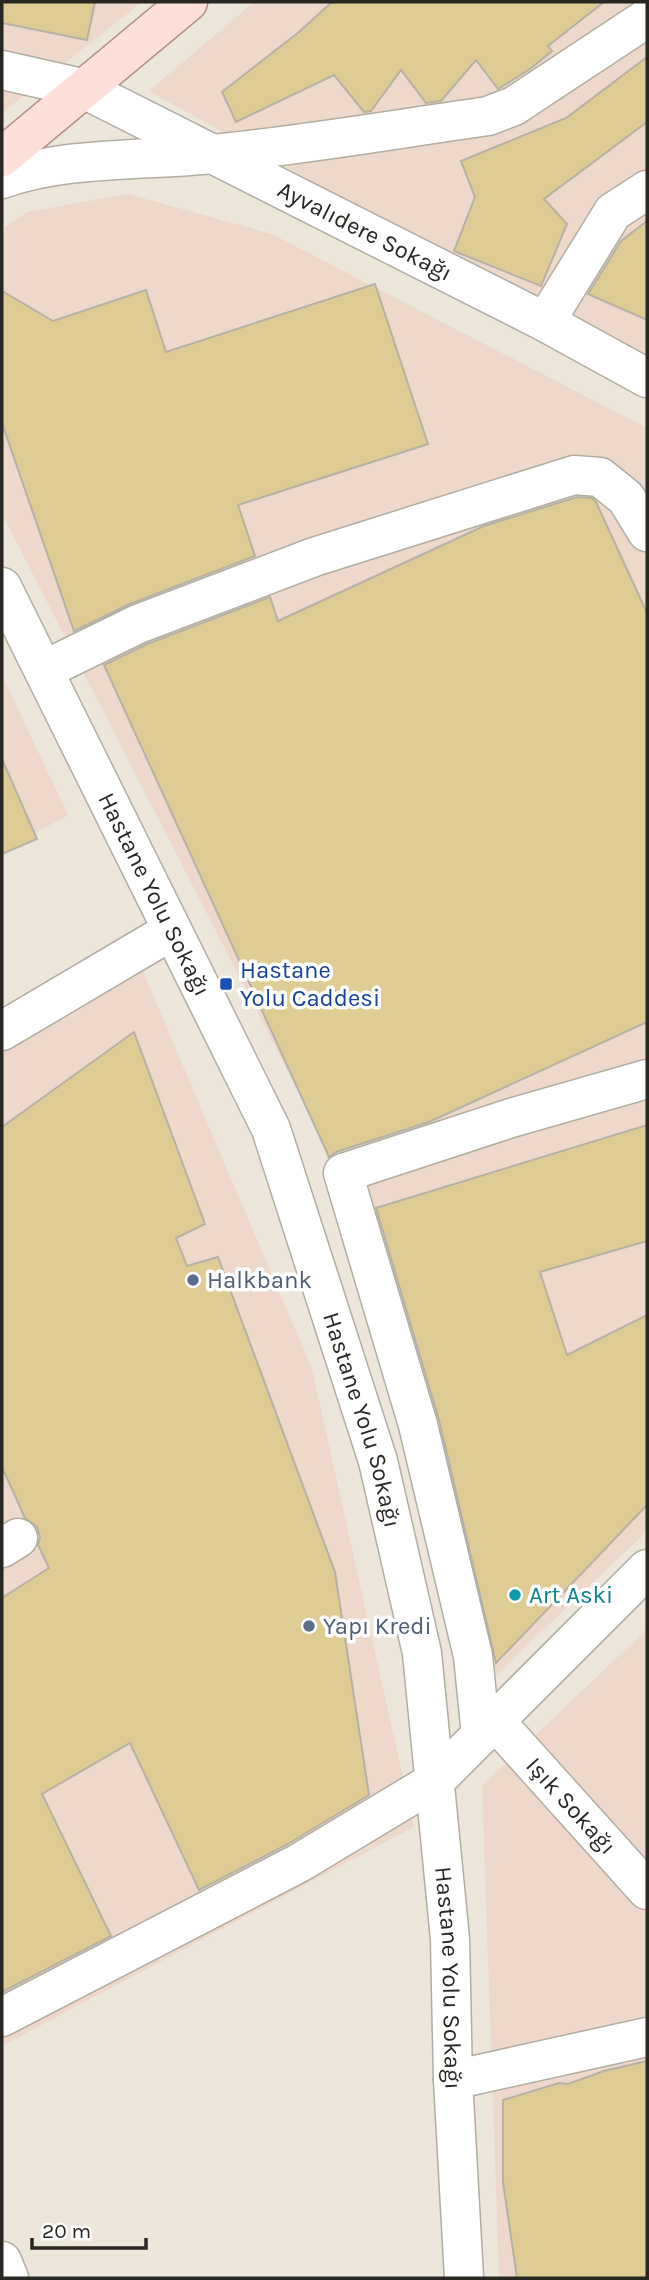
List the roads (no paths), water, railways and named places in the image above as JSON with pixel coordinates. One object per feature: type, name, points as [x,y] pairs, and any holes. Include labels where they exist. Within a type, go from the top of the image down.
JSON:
[{"type":"main road","points":[[2,156],[188,2]]},
{"type":"street","points":[[2,179],[26,170],[214,154],[488,116],[514,106],[647,19]]},
{"type":"street","name":"Ayvalıdere Sokağı","points":[[2,70],[82,88],[545,322],[647,378]]},
{"type":"street","points":[[45,121],[44,141],[51,157],[60,166]]},
{"type":"street","points":[[545,322],[613,212],[647,190]]},
{"type":"street","points":[[44,670],[138,624],[314,557],[574,475],[600,477],[626,498],[647,532]]},
{"type":"street","name":"Hastane Yolu Sokağı","points":[[2,587],[271,1129],[378,1461],[422,1653],[450,1939],[453,2080],[464,2278]]},
{"type":"street","points":[[2,1031],[171,931]]},
{"type":"street","points":[[488,1728],[418,1426],[343,1173],[511,1118],[647,1079]]},
{"type":"street","points":[[2,2017],[299,1863],[435,1781],[647,1569]]},
{"type":"street","name":"Işık Sokağı","points":[[488,1728],[647,1890]]},
{"type":"street","points":[[453,2080],[647,2037]]},
{"type":"street","points":[[2,2261],[9,2278]]},
{"type":"place","name":"Hastane Yolu Caddesi","points":[[226,984]]},
{"type":"place","name":"Halkbank","points":[[193,1280]]},
{"type":"place","name":"Art Aski","points":[[515,1595]]},
{"type":"place","name":"Yapı Kredi","points":[[309,1626]]}]
